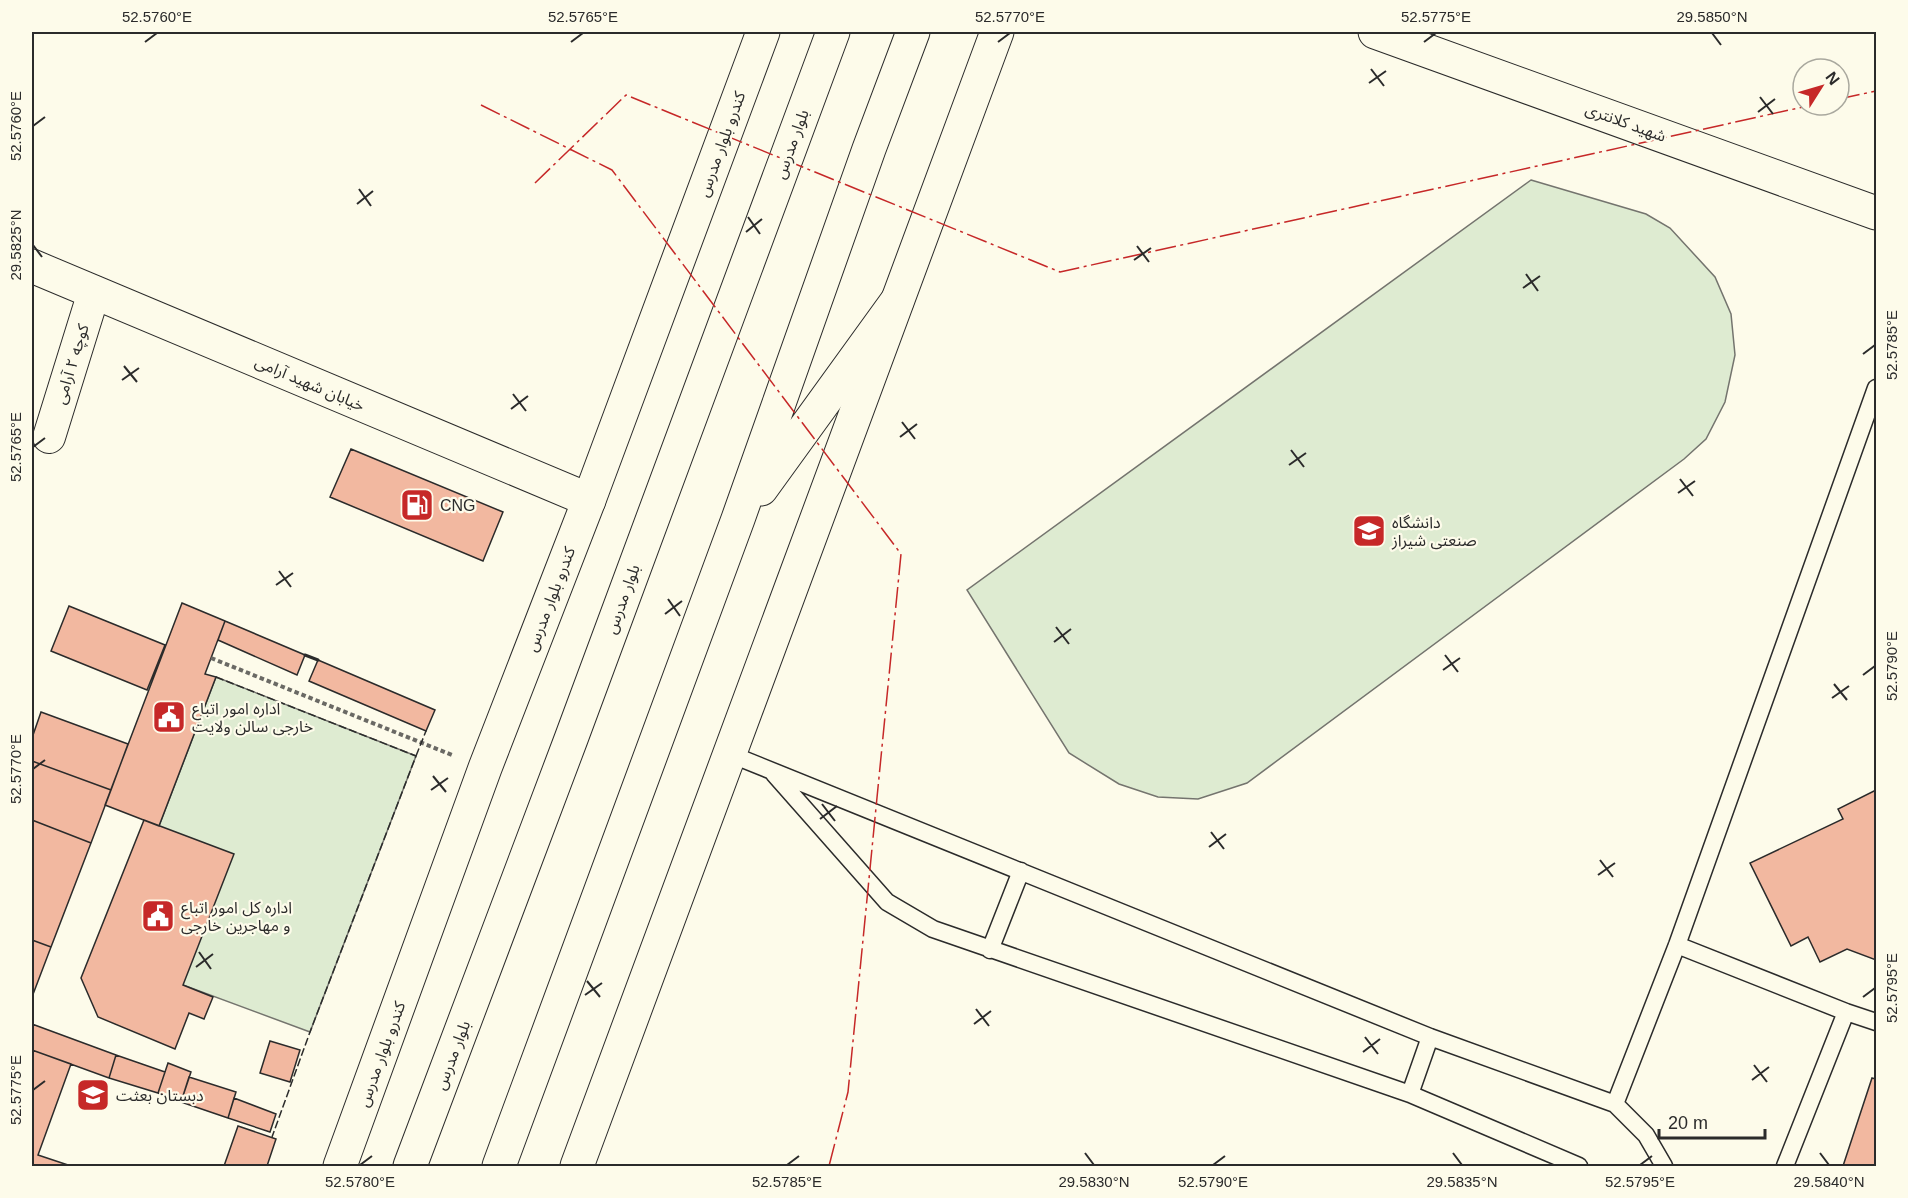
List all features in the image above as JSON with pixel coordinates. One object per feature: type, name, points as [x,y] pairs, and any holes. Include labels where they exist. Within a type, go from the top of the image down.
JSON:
[{"type":"main road","name":"کندرو بلوار مدرس","points":[[340,1167],[484,768],[589,500],[763,32]]},
{"type":"main road","name":"بلوار مدرس","points":[[410,1167],[833,32]]},
{"type":"main road","points":[[499,1167],[738,519],[865,160],[913,32]]},
{"type":"main road","points":[[577,1167],[997,32]]},
{"type":"main road","name":"شهید کلانتری","points":[[1375,32],[1876,213]]},
{"type":"main road","name":"خیابان شهید آرامی","points":[[32,266],[589,500]]},
{"type":"main road","points":[[738,519],[897,301]]},
{"type":"street","name":"کوچه ۲ آرامی","points":[[49,437],[94,292]]},
{"type":"lane","points":[[1615,1104],[1677,945],[1876,388]]},
{"type":"lane","points":[[730,754],[1430,1037],[1615,1104],[1646,1135],[1664,1167]]},
{"type":"lane","points":[[772,771],[887,902],[933,929],[1410,1094],[1579,1167]]},
{"type":"lane","points":[[990,950],[1021,871]]},
{"type":"lane","points":[[1677,945],[1876,1022]]},
{"type":"lane","points":[[1785,1167],[1846,1012]]},
{"type":"lane","points":[[1410,1094],[1430,1037]]},
{"type":"path","points":[[211,658],[422,743]]},
{"type":"green space","points":[[1531,180],[1646,214],[1670,228],[1715,277],[1731,314],[1735,355],[1725,402],[1706,439],[1684,459],[1247,783],[1198,799],[1158,797],[1119,784],[1069,753],[967,590]]},
{"type":"green space","points":[[216,677],[416,756],[310,1032],[183,985],[159,826]]},
{"type":"building","name":"CNG","points":[[351,449],[503,512],[483,561],[330,497]]},
{"type":"building","name":"اداره امور اتباع خارجی سالن ولایت","points":[[182,603],[225,621],[205,674],[216,677],[159,826],[105,805]]},
{"type":"building","points":[[69,606],[165,645],[147,690],[51,651]]},
{"type":"building","points":[[225,621],[305,655],[297,675],[218,640]]},
{"type":"building","points":[[318,660],[435,710],[426,731],[309,681]]},
{"type":"building","points":[[41,712],[128,744],[111,790],[32,761],[32,738]]},
{"type":"building","points":[[32,761],[111,790],[91,843],[32,820]]},
{"type":"building","points":[[1876,790],[1876,960],[1847,949],[1820,962],[1808,937],[1791,946],[1750,863],[1843,819],[1838,809]]},
{"type":"building","points":[[32,820],[91,843],[51,947],[32,940]]},
{"type":"building","name":"اداره کل امور اتباع و مهاجرین خارجی","points":[[144,820],[234,854],[183,985],[213,997],[204,1019],[189,1013],[175,1049],[98,1017],[81,978]]},
{"type":"building","points":[[32,940],[51,947],[32,997]]},
{"type":"building","points":[[32,1024],[116,1055],[109,1078],[32,1050]]},
{"type":"building","points":[[270,1041],[300,1050],[290,1082],[260,1073]]},
{"type":"building","points":[[32,1050],[71,1064],[38,1155],[71,1166],[32,1166]]},
{"type":"building","points":[[116,1055],[165,1072],[158,1093],[109,1078]]},
{"type":"building","points":[[168,1063],[191,1072],[181,1102],[158,1093]]},
{"type":"building","points":[[189,1077],[236,1092],[228,1118],[181,1102]]},
{"type":"building","points":[[1872,1078],[1876,1079],[1876,1166],[1843,1166]]},
{"type":"building","points":[[234,1098],[276,1114],[270,1132],[228,1118]]},
{"type":"building","points":[[238,1126],[276,1139],[267,1166],[224,1166]]},
{"type":"fence","points":[[216,677],[416,756],[272,1137]]},
{"type":"fence","points":[[416,756],[426,731]]},
{"type":"wall","points":[[305,655],[318,660]]},
{"type":"power","points":[[1851,96],[1876,91]]},
{"type":"power","points":[[535,183],[626,95],[1060,272],[1791,110]]},
{"type":"power","points":[[481,105],[612,170],[901,554],[848,1092],[829,1166]]},
{"type":"place","name":"CNG","points":[[417,505]]},
{"type":"place","name":"دانشگاه صنعتی شیراز","points":[[1369,531]]},
{"type":"place","name":"اداره امور اتباع خارجی سالن ولایت","points":[[169,717]]},
{"type":"place","name":"اداره کل امور اتباع و مهاجرین خارجی","points":[[158,916]]},
{"type":"place","name":"دبستان بعثت","points":[[93,1095]]}]
